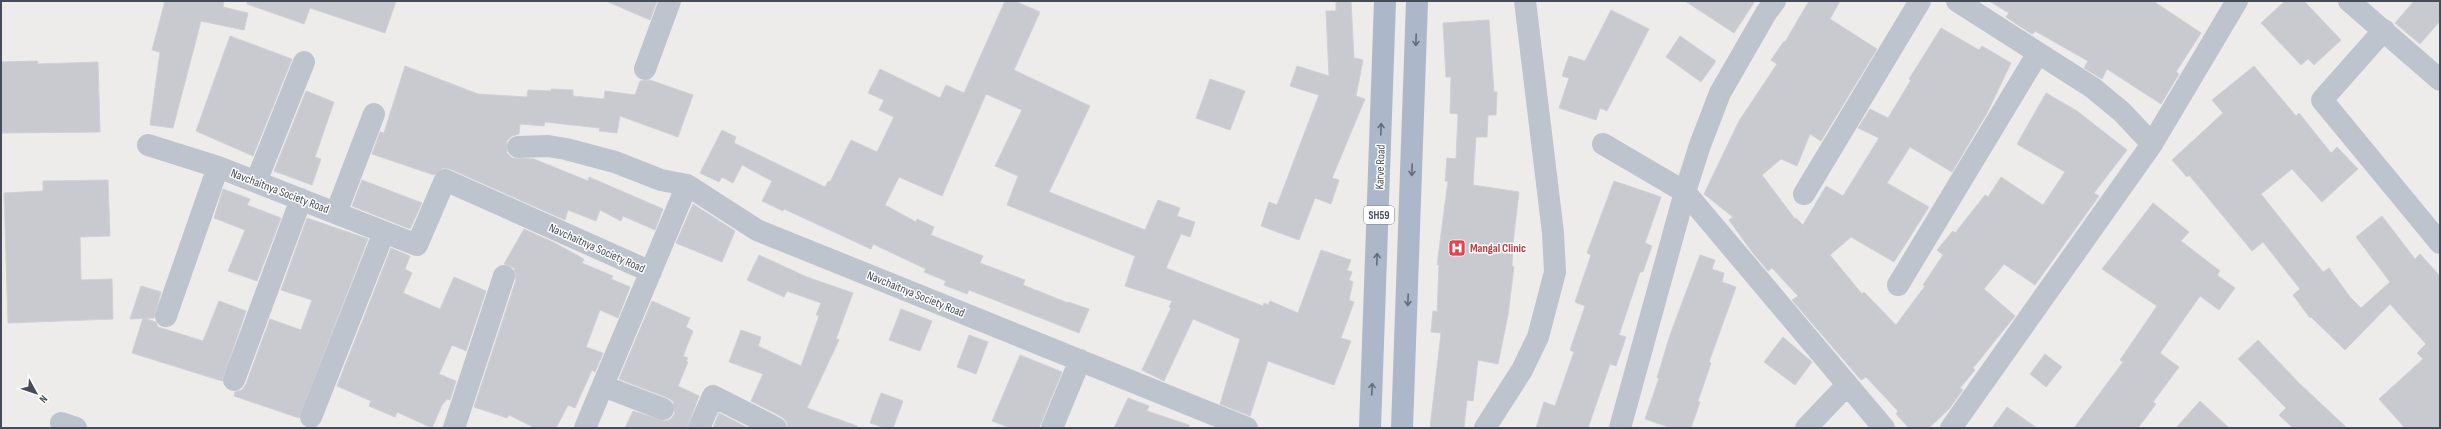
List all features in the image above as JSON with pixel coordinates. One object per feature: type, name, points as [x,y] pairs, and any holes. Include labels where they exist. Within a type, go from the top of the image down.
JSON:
[{"type":"main road","name":"Karve Road","points":[[1370,428],[1386,1]]},
{"type":"main road","name":"SH59","points":[[1402,428],[1417,1]]},
{"type":"street","points":[[644,69],[670,1]]},
{"type":"street","points":[[1485,428],[1522,370],[1538,337],[1555,272],[1553,233],[1525,1]]},
{"type":"street","points":[[1620,428],[1684,192],[1720,93],[1766,12],[1775,1]]},
{"type":"street","points":[[1804,194],[1920,1]]},
{"type":"street","points":[[1957,1],[2092,88],[2122,112],[2152,144]]},
{"type":"street","points":[[1951,428],[2152,144],[2238,1]]},
{"type":"street","points":[[2358,3],[2384,30],[2440,80]]},
{"type":"street","points":[[2384,30],[2322,100],[2440,243]]},
{"type":"street","points":[[1898,285],[2038,53]]},
{"type":"street","points":[[256,182],[304,62]]},
{"type":"street","points":[[336,213],[374,114]]},
{"type":"street","points":[[1603,144],[1684,192],[1884,428]]},
{"type":"street","name":"Navchaitnya Society Road","points":[[148,145],[218,167],[417,245],[444,180],[651,272],[686,185],[757,230],[1080,360],[1204,420],[1247,428]]},
{"type":"street","points":[[518,147],[548,146],[566,148],[615,162],[661,180],[686,185]]},
{"type":"street","points":[[166,316],[218,167]]},
{"type":"street","points":[[234,380],[301,199]]},
{"type":"street","points":[[312,417],[384,232]]},
{"type":"street","points":[[585,428],[651,272]]},
{"type":"street","points":[[454,428],[504,276]]},
{"type":"street","points":[[1052,428],[1080,360]]},
{"type":"street","points":[[1806,428],[1847,384]]},
{"type":"street","points":[[603,386],[663,409]]},
{"type":"street","points":[[699,428],[713,396],[776,428]]},
{"type":"building","points":[[165,1],[224,1],[223,7],[248,13],[244,30],[201,21],[173,128],[150,125],[160,52],[152,50]]},
{"type":"building","points":[[247,1],[396,1],[385,33],[310,8],[304,24],[247,4]]},
{"type":"building","points":[[606,1],[657,1],[650,20]]},
{"type":"building","points":[[1005,1],[1015,1],[1040,12],[1014,70],[1090,106],[1049,192],[1145,230],[1158,200],[1180,208],[1177,216],[1195,222],[1190,237],[1181,234],[1166,268],[1263,306],[1264,303],[1268,305],[1270,301],[1298,313],[1321,250],[1351,260],[1347,270],[1352,272],[1349,280],[1353,282],[1349,300],[1354,302],[1341,338],[1351,341],[1334,385],[1268,361],[1250,416],[1220,404],[1240,339],[1193,319],[1164,381],[1142,370],[1171,308],[1169,307],[1172,301],[1125,286],[1135,256],[1007,205],[1018,176],[995,166],[1022,110],[986,94],[942,196],[899,177],[885,205],[916,222],[917,219],[934,227],[931,235],[983,256],[980,263],[1025,280],[1023,285],[1068,303],[1089,309],[1079,333],[969,290],[967,294],[944,285],[946,281],[924,272],[926,269],[873,244],[871,249],[784,209],[783,211],[762,201],[772,181],[742,165],[733,183],[722,177],[719,182],[700,173],[722,130],[736,137],[734,143],[825,187],[828,181],[830,182],[851,140],[877,152],[894,117],[879,110],[884,100],[868,93],[880,69],[940,98],[946,85],[964,93]]},
{"type":"building","points":[[1336,1],[1351,1],[1354,58],[1363,60],[1356,96],[1365,99],[1332,178],[1339,180],[1331,204],[1315,198],[1299,240],[1261,226],[1269,202],[1277,205],[1319,95],[1290,86],[1297,66],[1329,76],[1326,11],[1336,11]]},
{"type":"building","points":[[1685,1],[1755,1],[1734,33]]},
{"type":"building","points":[[1809,1],[1840,1],[1830,19],[1877,49],[1821,141],[1810,134],[1797,166],[1781,159],[1762,175],[1795,219],[1796,218],[1803,225],[1826,186],[1843,196],[1879,138],[1858,128],[1870,109],[1888,118],[1911,80],[1909,79],[1941,28],[1979,50],[1982,46],[2011,63],[1987,113],[1952,172],[1910,147],[1887,183],[1929,207],[1894,262],[1851,237],[1830,255],[1862,294],[1864,292],[1896,325],[1925,286],[1923,285],[1943,255],[1937,250],[1953,231],[1955,233],[1985,195],[1988,197],[2001,177],[2043,205],[2065,172],[2017,144],[2046,93],[2077,111],[2127,150],[2094,193],[2099,196],[2035,285],[2004,264],[1984,289],[2015,316],[1973,368],[1975,370],[1960,388],[1963,390],[1949,409],[1929,428],[1909,428],[1896,414],[1898,411],[1866,377],[1861,380],[1792,300],[1798,296],[1772,268],[1768,271],[1752,252],[1729,220],[1733,217],[1704,194],[1739,121],[1777,64],[1771,60],[1784,41],[1785,42]]},
{"type":"building","points":[[1989,1],[2153,1],[2201,33],[2176,72],[2179,74],[2161,104],[2107,69],[2102,79],[2084,68],[2088,61],[2035,31],[2033,34],[2030,33],[2006,17],[2009,13]]},
{"type":"building","points":[[2285,1],[2304,1],[2341,40],[2314,65],[2308,59],[2301,65],[2261,23]]},
{"type":"building","points":[[2414,1],[2440,1],[2440,21],[2420,44],[2395,23]]},
{"type":"building","points":[[1611,10],[1649,29],[1607,111],[1600,108],[1596,120],[1559,108],[1569,78],[1562,76],[1569,56],[1585,61]]},
{"type":"building","points":[[1489,20],[1494,92],[1497,92],[1496,115],[1488,115],[1487,137],[1476,137],[1473,185],[1519,192],[1513,243],[1512,266],[1514,267],[1508,315],[1498,364],[1478,360],[1473,401],[1467,400],[1464,428],[1430,428],[1441,333],[1431,332],[1433,311],[1437,312],[1439,265],[1437,265],[1448,181],[1445,181],[1447,158],[1456,159],[1458,114],[1450,113],[1451,77],[1446,77],[1443,23]]},
{"type":"building","points":[[230,36],[292,59],[253,156],[196,131]]},
{"type":"building","points":[[1680,36],[1716,61],[1701,82],[1666,57]]},
{"type":"building","points":[[37,61],[38,64],[98,62],[100,132],[1,133],[1,62]]},
{"type":"building","points":[[405,66],[478,94],[527,97],[528,90],[551,91],[551,89],[573,90],[573,96],[604,99],[605,91],[635,95],[640,81],[650,80],[693,95],[678,137],[620,116],[617,133],[599,131],[600,128],[545,122],[544,126],[520,124],[519,134],[512,136],[507,141],[507,153],[512,158],[534,159],[588,181],[589,177],[663,209],[655,230],[623,216],[621,221],[600,210],[596,221],[568,210],[565,220],[450,169],[443,168],[434,175],[372,154],[380,132],[384,133]]},
{"type":"building","points":[[2254,66],[2296,116],[2299,113],[2331,153],[2337,147],[2358,169],[2322,202],[2292,169],[2261,194],[2323,272],[2329,268],[2350,297],[2361,308],[2390,282],[2356,237],[2382,216],[2415,259],[2420,254],[2440,276],[2440,428],[2405,428],[2379,399],[2423,359],[2417,353],[2426,344],[2390,304],[2345,350],[2311,317],[2310,318],[2293,295],[2300,289],[2263,242],[2252,251],[2189,175],[2187,177],[2172,160],[2223,113],[2212,100]]},
{"type":"building","points":[[1210,79],[1245,91],[1230,130],[1196,118]]},
{"type":"building","points":[[306,91],[334,102],[315,157],[321,159],[312,185],[274,171]]},
{"type":"building","points":[[108,180],[110,236],[80,237],[81,280],[112,279],[113,319],[8,323],[4,193],[43,191],[43,181]]},
{"type":"building","points":[[362,180],[422,203],[410,229],[352,206]]},
{"type":"building","points":[[1614,181],[1661,197],[1645,243],[1652,246],[1643,272],[1640,272],[1619,335],[1626,337],[1616,366],[1610,364],[1588,428],[1536,428],[1544,402],[1555,406],[1574,352],[1570,350],[1585,306],[1575,302],[1591,255],[1587,253]]},
{"type":"building","points":[[223,189],[250,199],[247,205],[281,218],[257,281],[228,271],[245,230],[214,218]]},
{"type":"building","points":[[2153,203],[2189,232],[2181,241],[2220,271],[2217,275],[2235,288],[2219,310],[2200,296],[2160,353],[2179,367],[2153,402],[2156,404],[2138,428],[2074,428],[2123,362],[2120,360],[2157,306],[2102,269]]},
{"type":"building","points":[[693,204],[735,231],[722,262],[676,243]]},
{"type":"building","points":[[307,218],[368,239],[299,418],[234,396],[235,392],[242,390],[246,384],[270,319],[301,330],[312,300],[281,290]]},
{"type":"building","points":[[524,229],[555,243],[584,259],[582,263],[613,276],[611,279],[630,287],[618,318],[600,310],[586,347],[603,353],[595,372],[592,370],[575,408],[568,405],[556,428],[535,428],[509,415],[507,418],[474,407],[516,280],[514,268],[504,264]]},
{"type":"building","points":[[391,248],[410,256],[405,269],[412,273],[403,293],[440,309],[454,277],[486,291],[466,351],[452,345],[439,374],[456,381],[450,400],[447,399],[442,405],[432,428],[397,412],[395,417],[369,406],[371,401],[337,386]]},
{"type":"building","points":[[759,255],[807,277],[853,293],[836,339],[839,340],[807,408],[857,426],[856,428],[788,428],[787,422],[782,417],[751,401],[763,374],[729,362],[741,330],[761,337],[758,346],[801,366],[819,316],[816,315],[821,303],[787,291],[784,297],[747,280]]},
{"type":"building","points":[[1700,255],[1715,260],[1712,269],[1724,273],[1722,282],[1736,287],[1709,362],[1711,363],[1698,401],[1700,402],[1691,428],[1671,428],[1645,419],[1659,378],[1657,378],[1670,335]]},
{"type":"building","points":[[141,286],[161,292],[154,318],[130,319]]},
{"type":"building","points":[[219,301],[246,311],[222,381],[132,353],[143,318],[156,322],[158,327],[203,341]]},
{"type":"building","points":[[652,301],[690,318],[686,327],[693,331],[683,356],[688,358],[686,361],[688,362],[678,386],[699,396],[687,428],[625,428],[633,411],[665,421],[671,419],[675,413],[673,401],[619,379]]},
{"type":"building","points":[[901,309],[932,321],[920,351],[889,340]]},
{"type":"building","points":[[969,335],[988,342],[976,374],[957,367]]},
{"type":"building","points":[[1783,337],[1812,362],[1795,385],[1764,362]]},
{"type":"building","points":[[2258,340],[2299,383],[2347,428],[2293,428],[2279,415],[2286,408],[2238,359]]},
{"type":"building","points":[[2045,354],[2062,367],[2046,387],[2030,374]]},
{"type":"building","points":[[1020,355],[1062,372],[1039,428],[1010,428],[992,421]]},
{"type":"building","points":[[881,393],[903,401],[893,428],[885,428],[870,423]]},
{"type":"building","points":[[1128,398],[1149,406],[1147,411],[1189,425],[1189,428],[1114,428]]},
{"type":"building","points":[[2200,401],[2229,428],[2176,428]]},
{"type":"building","points":[[2007,407],[2037,428],[1992,428]]},
{"type":"building","points":[[719,413],[748,428],[713,428]]},
{"type":"place","name":"Mangal Clinic","points":[[1457,248]]}]
